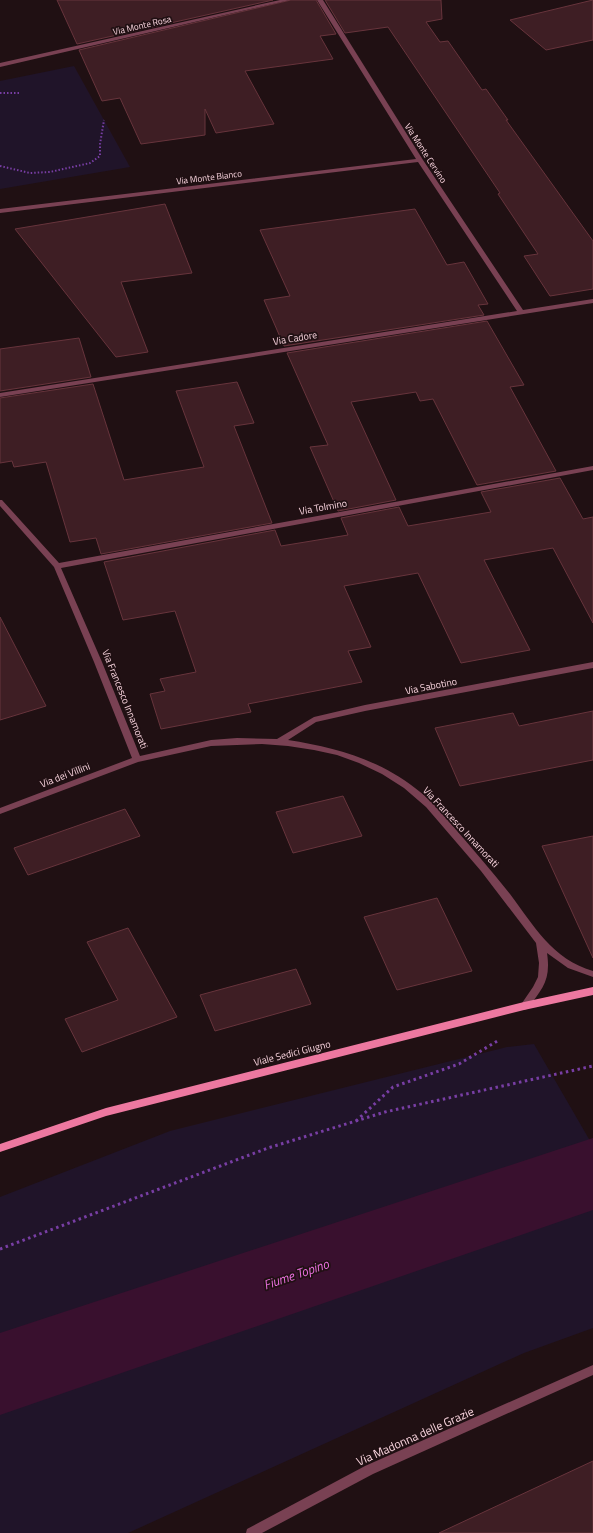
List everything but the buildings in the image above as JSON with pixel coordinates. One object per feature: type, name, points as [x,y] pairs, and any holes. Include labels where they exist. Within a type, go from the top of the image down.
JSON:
[{"type":"main road","name":"Viale Sedici Giugno","points":[[0,1148],[106,1112],[524,1006],[593,991]]},
{"type":"street","name":"Via Monte Rosa","points":[[0,65],[287,0]]},
{"type":"street","name":"Via Monte Cervino","points":[[320,0],[420,160],[521,312]]},
{"type":"street","name":"Via Monte Bianco","points":[[0,211],[420,160]]},
{"type":"street","name":"Via Cadore","points":[[0,394],[593,301]]},
{"type":"street","name":"Via Tolmino","points":[[57,566],[593,468]]},
{"type":"street","name":"Via Francesco Innamorati","points":[[0,502],[57,566],[138,759],[210,743],[246,741],[279,742],[316,747],[348,755],[380,769],[408,787],[430,806],[498,883],[540,942],[561,961],[575,969],[593,974]]},
{"type":"street","name":"Via Sabotino","points":[[279,742],[314,720],[365,708],[593,665]]},
{"type":"street","name":"Via dei Villini","points":[[0,811],[138,759]]},
{"type":"street","name":"Via Francesco Innamorati","points":[[524,1006],[539,986],[544,976],[545,965],[540,942]]},
{"type":"street","name":"Via Madonna delle Grazie","points":[[251,1533],[369,1470],[593,1370]]},
{"type":"path","points":[[0,93],[21,93]]},
{"type":"path","points":[[0,166],[30,173],[50,172],[90,163],[100,156],[100,144],[104,120]]},
{"type":"path","points":[[355,1122],[393,1087],[459,1064],[503,1037]]},
{"type":"path","points":[[0,1248],[268,1148],[385,1112],[593,1066]]},
{"type":"shaded area","points":[[74,66],[130,167],[0,189],[0,81]]},
{"type":"shaded area","points":[[534,1044],[593,1146],[593,1328],[524,1353],[128,1533],[0,1533],[0,1197],[170,1131],[507,1047]]},
{"type":"waterway","name":"Fiume Topino","points":[[0,1374],[593,1174]]}]
